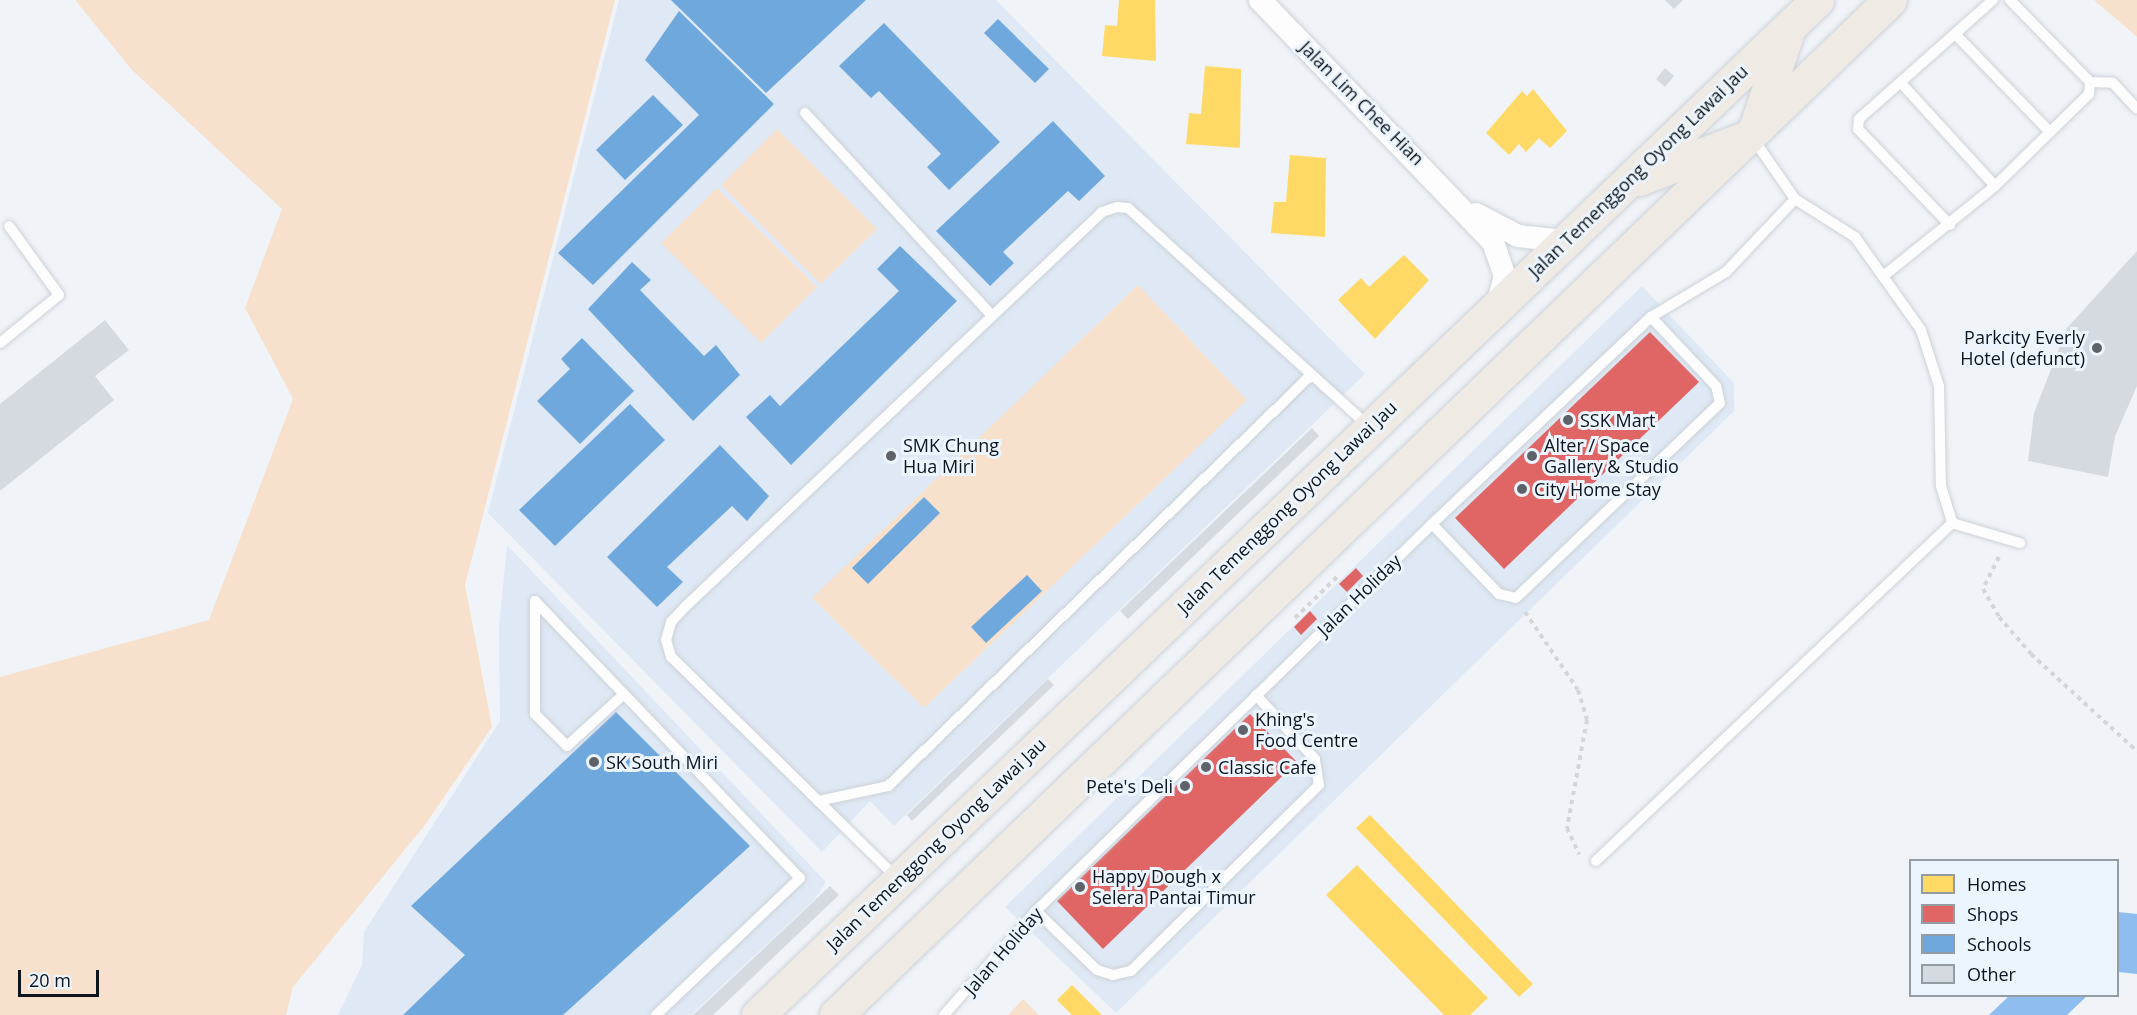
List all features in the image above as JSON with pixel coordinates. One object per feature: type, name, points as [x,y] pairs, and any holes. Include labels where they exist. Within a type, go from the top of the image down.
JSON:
[{"type":"main road","name":"Jalan Temenggong Oyong Lawai Jau","points":[[758,1015],[1816,0]]},
{"type":"main road","points":[[836,1015],[1752,136],[1890,0]]},
{"type":"main road","points":[[1618,188],[1752,136],[1790,25]]},
{"type":"street","name":"Jalan Lim Chee Hian","points":[[1265,2],[1465,207],[1503,260],[1505,276],[1496,307]]},
{"type":"street","name":"Jalan Lim Chee Hian","points":[[1465,207],[1518,236],[1564,241]]},
{"type":"lane","points":[[1950,225],[1857,129],[1859,119],[1993,0]]},
{"type":"lane","points":[[2010,0],[2090,82],[2114,83],[2137,109]]},
{"type":"lane","points":[[1955,34],[2050,132]]},
{"type":"lane","points":[[1886,274],[1950,225],[1995,186],[2089,94],[2090,82]]},
{"type":"lane","points":[[1901,83],[1995,186]]},
{"type":"lane","points":[[805,113],[992,316]]},
{"type":"lane","points":[[1752,136],[1795,199],[1855,237],[1886,274],[1921,330],[1939,386],[1941,486],[1952,523]]},
{"type":"lane","name":"Jalan Holiday","points":[[944,1015],[1036,911],[1432,524],[1651,317],[1726,272],[1795,199]]},
{"type":"lane","points":[[899,881],[671,657],[666,640],[671,622],[1102,212],[1128,208],[1369,428]]},
{"type":"lane","points":[[0,343],[59,295],[9,226]]},
{"type":"lane","points":[[1432,524],[1498,594],[1516,598],[1720,403],[1716,386],[1651,317]]},
{"type":"lane","points":[[818,801],[888,786],[1310,376]]},
{"type":"lane","points":[[1952,523],[2020,543]]},
{"type":"lane","points":[[1596,861],[1952,523]]},
{"type":"lane","points":[[624,694],[567,746],[535,714],[535,601],[616,686],[624,694],[800,878],[656,1015]]},
{"type":"lane","points":[[1036,911],[1097,970],[1113,975],[1131,971],[1319,785],[1315,759],[1256,695]]},
{"type":"path","points":[[2008,540],[1983,589],[1999,617],[2031,654],[2137,751]]},
{"type":"path","points":[[1516,598],[1578,690],[1584,710],[1585,745],[1569,794],[1567,828],[1576,852],[1596,861]]},
{"type":"shaded area","points":[[75,0],[615,0],[465,585],[492,727],[425,825],[293,987],[286,1015],[0,1015],[0,677],[209,620],[293,399],[245,308],[282,209],[132,70]]},
{"type":"shaded area","name":"SMK Chung Hua Miri","points":[[619,0],[996,0],[1365,374],[894,826],[870,801],[822,852],[488,513]]},
{"type":"shaded area","points":[[2094,0],[2137,0],[2137,37]]},
{"type":"shaded area","points":[[777,129],[877,229],[821,284],[721,185]]},
{"type":"shaded area","points":[[717,188],[817,287],[761,343],[661,243]]},
{"type":"shaded area","points":[[1138,285],[1247,400],[924,708],[812,598]]},
{"type":"shaded area","points":[[1642,286],[1734,383],[1734,411],[1116,1013],[1005,907]]},
{"type":"shaded area","name":"SK South Miri","points":[[507,545],[826,882],[815,899],[691,1015],[338,1015],[362,965],[364,932],[500,721],[499,626]]},
{"type":"shaded area","points":[[1023,999],[1039,1015],[1008,1015]]},
{"type":"water","points":[[2119,912],[2137,914],[2137,974],[2119,972]]},
{"type":"water","points":[[2008,997],[2086,997],[2067,1015],[1989,1015]]},
{"type":"building: Homes","points":[[1119,0],[1155,0],[1156,61],[1102,56],[1105,25],[1117,26]]},
{"type":"building: Homes","points":[[1205,66],[1241,69],[1240,148],[1186,144],[1189,113],[1201,114]]},
{"type":"building: Homes","points":[[1533,89],[1567,131],[1550,148],[1539,138],[1526,152],[1519,144],[1509,155],[1486,133],[1522,91],[1527,96]]},
{"type":"building: Homes","points":[[1290,155],[1326,158],[1325,237],[1271,233],[1274,202],[1286,202]]},
{"type":"building: Homes","points":[[1404,255],[1429,280],[1375,339],[1338,300],[1361,278],[1369,287]]},
{"type":"building: Homes","points":[[1370,815],[1533,984],[1519,997],[1356,828]]},
{"type":"building: Homes","points":[[1357,865],[1488,998],[1470,1015],[1444,1015],[1326,895]]},
{"type":"building: Homes","points":[[1072,985],[1102,1015],[1072,1015],[1057,1000]]},
{"type":"building: Shops","points":[[1650,332],[1699,382],[1504,569],[1455,518]]},
{"type":"building: Shops","points":[[1356,568],[1363,576],[1347,592],[1339,584]]},
{"type":"building: Shops","points":[[1310,611],[1317,619],[1301,635],[1294,627]]},
{"type":"building: Shops","points":[[1250,714],[1297,762],[1103,949],[1057,901]]},
{"type":"building: Schools","points":[[671,0],[866,0],[766,93]]},
{"type":"building: Schools","points":[[679,11],[774,104],[593,285],[558,253],[699,115],[645,60]]},
{"type":"building: Schools","points":[[998,19],[1049,69],[1035,83],[984,33]]},
{"type":"building: Schools","points":[[884,23],[1000,142],[949,190],[927,167],[941,154],[879,91],[871,98],[839,66]]},
{"type":"building: Schools","points":[[653,95],[683,125],[625,180],[596,150]]},
{"type":"building: Schools","points":[[1053,121],[1105,176],[1079,201],[1068,191],[1003,252],[1014,263],[990,286],[936,231]]},
{"type":"building: Schools","points":[[900,246],[957,301],[791,465],[746,417],[770,395],[780,406],[899,291],[877,269]]},
{"type":"building: Schools","points":[[632,262],[651,280],[640,290],[704,356],[716,345],[740,375],[693,421],[588,309]]},
{"type":"building: Schools","points":[[582,338],[634,391],[580,444],[537,401],[570,369],[561,359]]},
{"type":"building: Schools","points":[[630,404],[665,440],[555,546],[519,510]]},
{"type":"building: Schools","points":[[720,445],[769,496],[747,521],[732,506],[667,567],[683,582],[657,607],[607,557]]},
{"type":"building: Schools","points":[[924,497],[940,513],[868,584],[852,568]]},
{"type":"building: Schools","points":[[1027,575],[1042,591],[986,643],[971,627]]},
{"type":"building: Schools","points":[[616,712],[750,846],[563,1015],[403,1015],[465,955],[411,906]]},
{"type":"building: Other","points":[[1665,0],[1683,0],[1674,9]]},
{"type":"building: Other","points":[[1665,68],[1674,76],[1665,87],[1656,79]]},
{"type":"building: Other","name":"Parkcity Everly Hotel (defunct)","points":[[2137,251],[2137,386],[2115,436],[2108,477],[2028,461],[2034,413],[2067,328]]},
{"type":"building: Other","points":[[105,320],[129,350],[95,376],[114,400],[0,491],[0,404]]},
{"type":"building: Other","points":[[1312,428],[1319,436],[1128,619],[1120,611]]},
{"type":"building: Other","points":[[1048,679],[1054,685],[912,821],[907,815]]},
{"type":"building: Other","points":[[830,886],[839,895],[713,1015],[693,1015]]},
{"type":"place","name":"Parkcity Everly Hotel (defunct)","points":[[2097,348]]},
{"type":"place","name":"SSK Mart","points":[[1568,420]]},
{"type":"place","name":"SMK Chung Hua Miri","points":[[891,456]]},
{"type":"place","name":"Alter / Space Gallery & Studio","points":[[1532,456]]},
{"type":"place","name":"City Home Stay","points":[[1522,489]]},
{"type":"place","name":"Khing's Food Centre","points":[[1243,730]]},
{"type":"place","name":"SK South Miri","points":[[594,762]]},
{"type":"place","name":"Classic Cafe","points":[[1206,767]]},
{"type":"place","name":"Pete's Deli","points":[[1185,786]]},
{"type":"place","name":"Happy Dough x Selera Pantai Timur","points":[[1080,887]]}]
